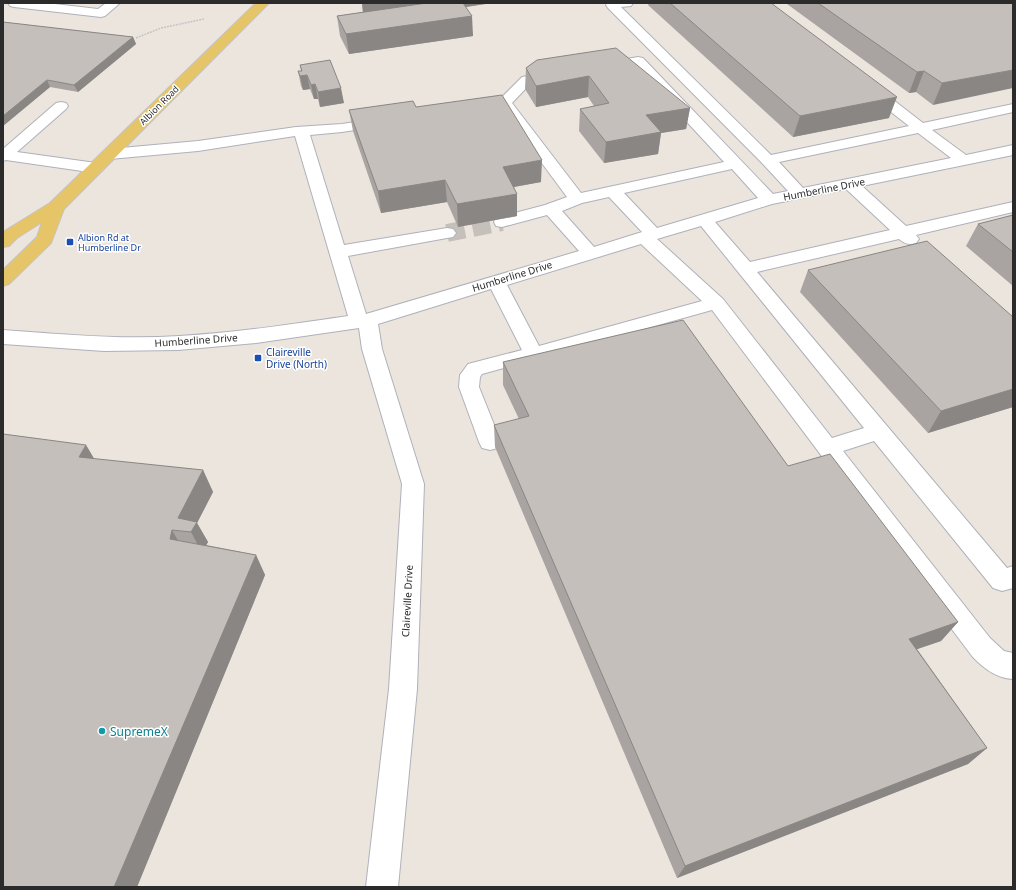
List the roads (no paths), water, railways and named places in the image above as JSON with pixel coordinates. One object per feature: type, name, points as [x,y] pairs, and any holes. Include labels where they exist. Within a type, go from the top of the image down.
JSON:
[{"type":"main road","name":"Albion Road","points":[[3,242],[11,234],[56,207],[263,3]]},
{"type":"main road","name":"Albion Road","points":[[3,280],[45,239],[56,207]]},
{"type":"street","points":[[14,3],[101,13],[114,3]]},
{"type":"street","points":[[627,3],[612,5],[768,160],[799,194]]},
{"type":"street","points":[[593,69],[638,61],[769,200]]},
{"type":"street","points":[[481,107],[504,104],[527,80],[571,72]]},
{"type":"street","points":[[859,80],[964,161]]},
{"type":"street","points":[[504,104],[577,199]]},
{"type":"street","points":[[4,156],[61,106]]},
{"type":"street","points":[[768,160],[1013,108]]},
{"type":"street","points":[[110,154],[198,146],[301,131],[342,128],[396,120]]},
{"type":"street","name":"Claireville Drive","points":[[301,131],[337,252],[363,321],[413,484],[402,689],[382,887]]},
{"type":"street","name":"Humberline Drive","points":[[3,337],[104,344],[178,343],[256,336],[363,321],[769,200],[1013,150]]},
{"type":"street","points":[[4,156],[96,168]]},
{"type":"street","points":[[502,222],[552,209],[577,199],[734,164]]},
{"type":"street","points":[[850,184],[920,248]]},
{"type":"street","points":[[613,191],[648,236],[716,303],[981,647],[992,659],[1008,666],[1013,666]]},
{"type":"street","points":[[745,269],[1013,207]]},
{"type":"street","points":[[552,209],[590,253]]},
{"type":"street","points":[[704,219],[879,431],[1009,584]]},
{"type":"street","points":[[337,252],[447,233]]},
{"type":"street","points":[[496,281],[534,354]]},
{"type":"street","points":[[490,442],[469,387],[470,375],[475,369],[716,303]]},
{"type":"street","points":[[827,448],[879,431]]},
{"type":"tunnel","points":[[447,233],[502,222]]},
{"type":"place","name":"Albion Rd at Humberline Dr","points":[[70,242]]},
{"type":"place","name":"Claireville Drive (North)","points":[[258,358]]},
{"type":"place","name":"SupremeX","points":[[102,731]]}]
